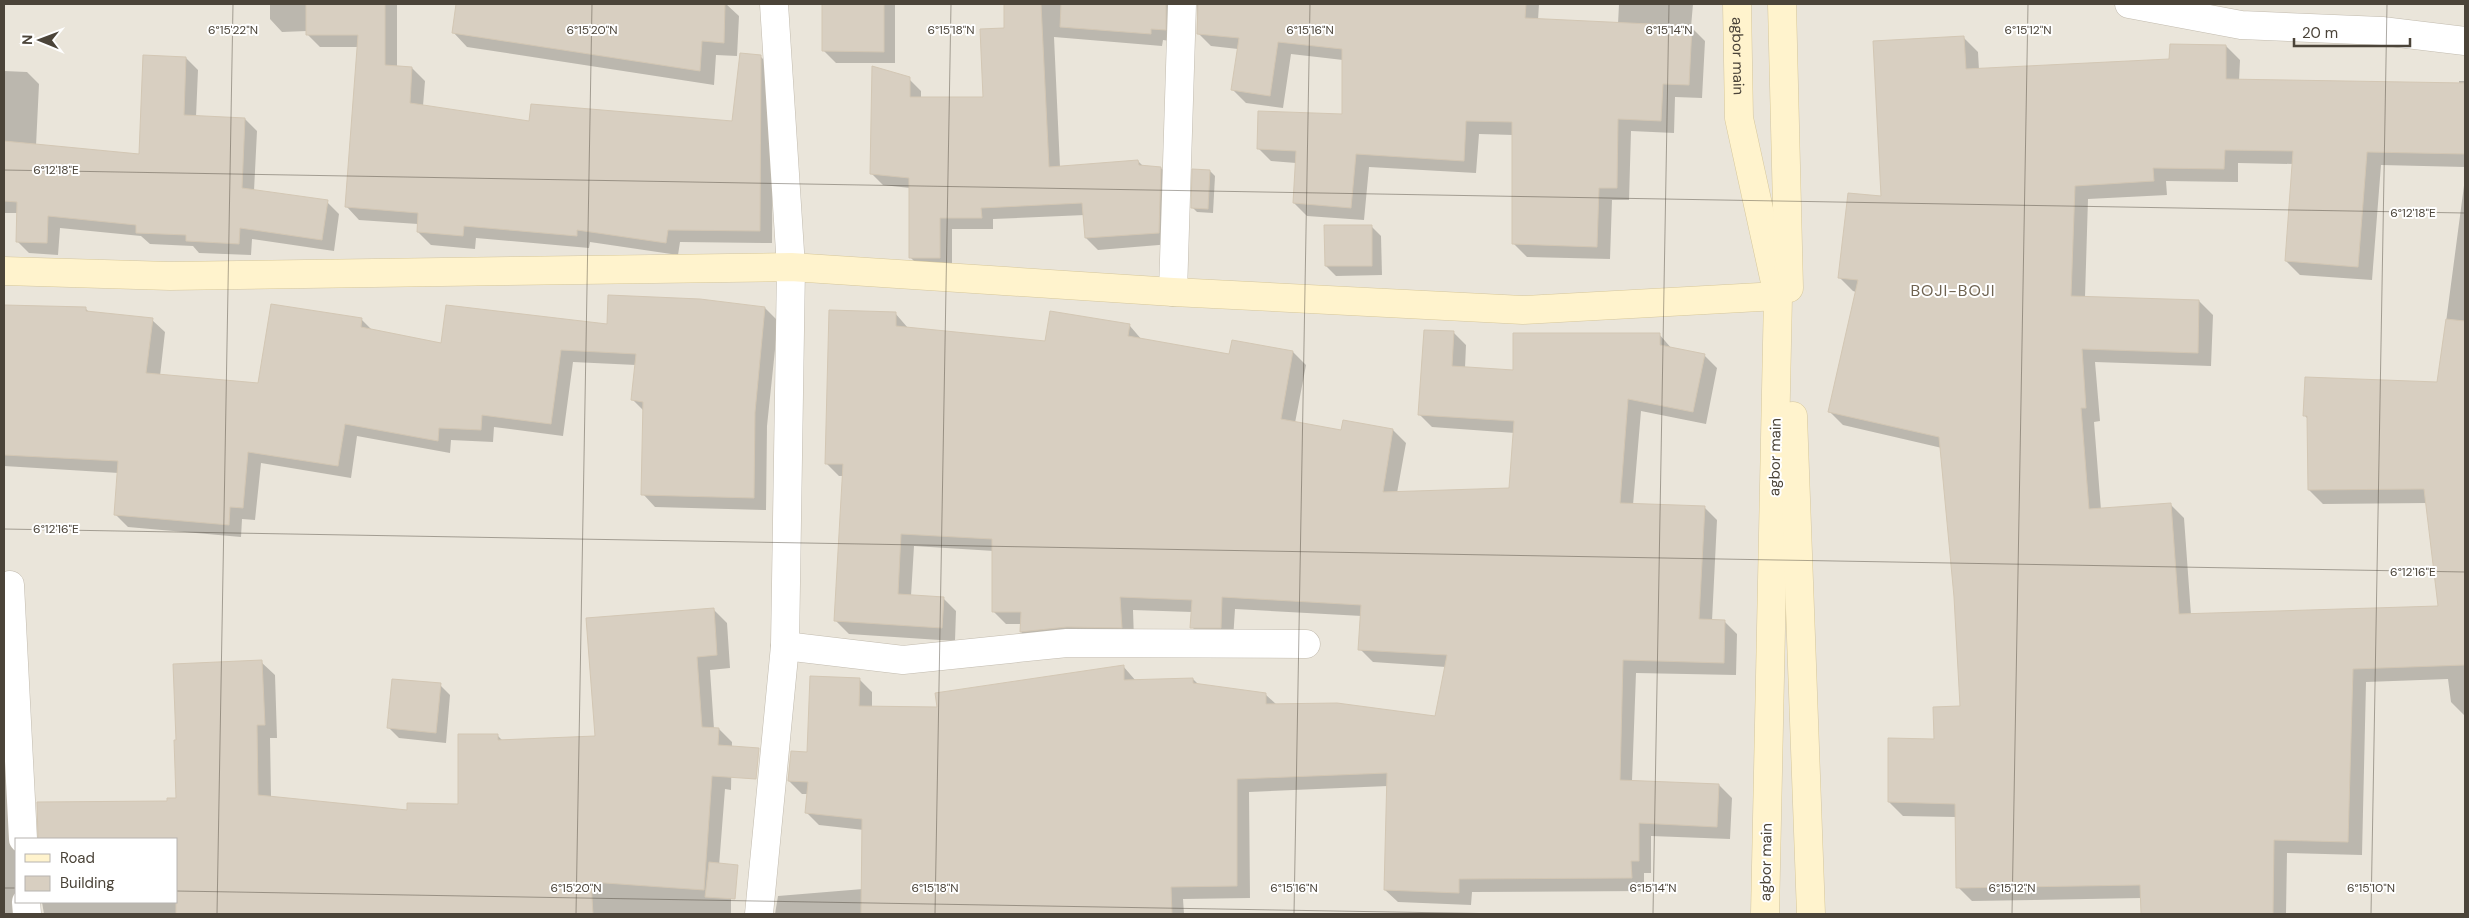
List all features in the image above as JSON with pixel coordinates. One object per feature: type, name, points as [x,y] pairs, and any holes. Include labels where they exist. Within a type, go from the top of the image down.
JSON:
[{"type":"main road","name":"agbor main","points":[[1737,4],[1739,118],[1778,296],[1765,914]]},
{"type":"main road","name":"agbor main","points":[[1782,4],[1789,326],[1811,914]]},
{"type":"main road","points":[[4,271],[170,276],[791,267],[1173,292],[1523,310],[1778,296]]},
{"type":"street","points":[[759,914],[785,646],[791,267],[774,4]]},
{"type":"street","points":[[1173,292],[1182,4]]},
{"type":"street","points":[[2129,4],[2241,25],[2382,31],[2465,41]]},
{"type":"street","points":[[10,585],[23,838]]},
{"type":"street","points":[[785,646],[903,660],[1066,643],[1306,644]]},
{"type":"shaded area","points":[[4,4],[2465,4],[2465,914],[4,914]]},
{"type":"building","points":[[306,4],[385,4],[385,65],[412,67],[410,103],[529,121],[531,104],[732,121],[740,53],[761,55],[760,231],[668,230],[666,243],[577,230],[577,236],[464,226],[463,236],[417,232],[418,213],[345,207],[358,35],[306,35]]},
{"type":"building","points":[[456,4],[725,4],[724,43],[702,41],[700,71],[452,33]]},
{"type":"building","points":[[822,4],[884,4],[884,52],[822,51]]},
{"type":"building","points":[[1004,4],[1041,4],[1049,167],[1138,160],[1139,165],[1161,167],[1159,233],[1085,238],[1082,203],[981,208],[982,218],[940,218],[940,258],[909,258],[909,178],[870,174],[872,66],[910,77],[910,97],[983,97],[980,29],[1004,28]]},
{"type":"building","points":[[1061,4],[1166,4],[1166,30],[1151,29],[1151,34],[1060,27]]},
{"type":"building","points":[[1198,4],[1526,4],[1525,18],[1692,26],[1689,85],[1663,84],[1661,121],[1618,119],[1617,188],[1599,188],[1597,247],[1512,244],[1512,122],[1466,121],[1464,161],[1356,154],[1351,208],[1293,203],[1296,151],[1257,149],[1258,111],[1342,114],[1342,49],[1278,42],[1270,96],[1231,90],[1239,38],[1197,34]]},
{"type":"building","points":[[1964,36],[1966,69],[2169,59],[2170,44],[2226,45],[2226,79],[2465,83],[2465,154],[2367,152],[2358,267],[2285,261],[2293,151],[2225,150],[2224,169],[2153,168],[2154,181],[2075,186],[2071,296],[2199,300],[2198,353],[2082,349],[2086,408],[2081,408],[2089,509],[2171,503],[2179,614],[2438,606],[2424,489],[2308,490],[2307,416],[2303,416],[2305,377],[2437,382],[2446,319],[2465,321],[2465,665],[2353,669],[2348,842],[2274,840],[2273,914],[2141,914],[2140,885],[1956,888],[1955,804],[1888,802],[1888,738],[1934,739],[1933,707],[1960,706],[1954,597],[1939,437],[1828,412],[1858,280],[1838,278],[1848,193],[1881,196],[1873,41]]},
{"type":"building","points":[[143,55],[186,57],[184,115],[245,118],[242,188],[328,200],[322,240],[240,228],[239,244],[186,241],[186,235],[136,233],[136,225],[48,216],[47,243],[16,242],[17,202],[4,201],[4,141],[139,154]]},
{"type":"building","points":[[1192,169],[1210,170],[1208,209],[1191,208]]},
{"type":"building","points":[[1324,225],[1372,225],[1372,266],[1325,266]]},
{"type":"building","points":[[608,295],[700,299],[765,307],[755,412],[754,498],[641,495],[643,402],[631,400],[636,354],[561,350],[551,424],[482,415],[481,430],[439,428],[438,441],[345,424],[338,466],[248,452],[243,508],[230,507],[229,525],[114,515],[118,461],[4,455],[4,305],[86,307],[86,311],[153,318],[146,373],[258,383],[271,304],[362,318],[361,327],[441,343],[446,305],[607,324]]},
{"type":"building","points":[[829,310],[896,312],[896,326],[1045,341],[1050,311],[1130,324],[1128,336],[1229,354],[1232,340],[1293,351],[1281,419],[1341,430],[1343,420],[1393,429],[1383,492],[1509,488],[1514,421],[1418,415],[1424,330],[1454,331],[1452,366],[1513,370],[1513,333],[1660,333],[1660,345],[1705,354],[1693,412],[1628,399],[1620,503],[1705,506],[1699,619],[1725,620],[1724,663],[1623,660],[1620,780],[1719,784],[1717,827],[1639,823],[1639,861],[1631,861],[1632,878],[1459,879],[1459,893],[1384,890],[1387,773],[1237,779],[1237,886],[1171,887],[1172,914],[861,914],[862,819],[805,813],[808,782],[788,781],[791,751],[807,752],[810,676],[860,678],[859,706],[937,707],[935,693],[1124,665],[1124,680],[1193,678],[1193,683],[1266,693],[1266,704],[1337,703],[1435,716],[1447,655],[1358,650],[1361,605],[1222,597],[1221,628],[1190,628],[1192,600],[1120,597],[1122,628],[1067,627],[1020,632],[1021,612],[992,612],[992,539],[901,534],[898,594],[944,597],[942,628],[834,621],[843,464],[825,464]]},
{"type":"building","points":[[714,608],[717,655],[697,657],[702,727],[719,728],[718,745],[759,748],[756,779],[712,776],[704,890],[591,882],[593,914],[176,914],[176,903],[178,903],[178,838],[38,838],[37,802],[167,801],[167,798],[176,798],[173,664],[262,660],[265,725],[257,725],[258,795],[407,810],[407,803],[458,804],[458,734],[498,734],[498,740],[595,736],[586,618]]},
{"type":"building","points":[[392,679],[441,683],[436,733],[387,728]]},
{"type":"building","points":[[709,862],[738,865],[735,899],[705,897]]},
{"type":"district","name":"BOJI-BOJI","points":[[1953,290]]}]
